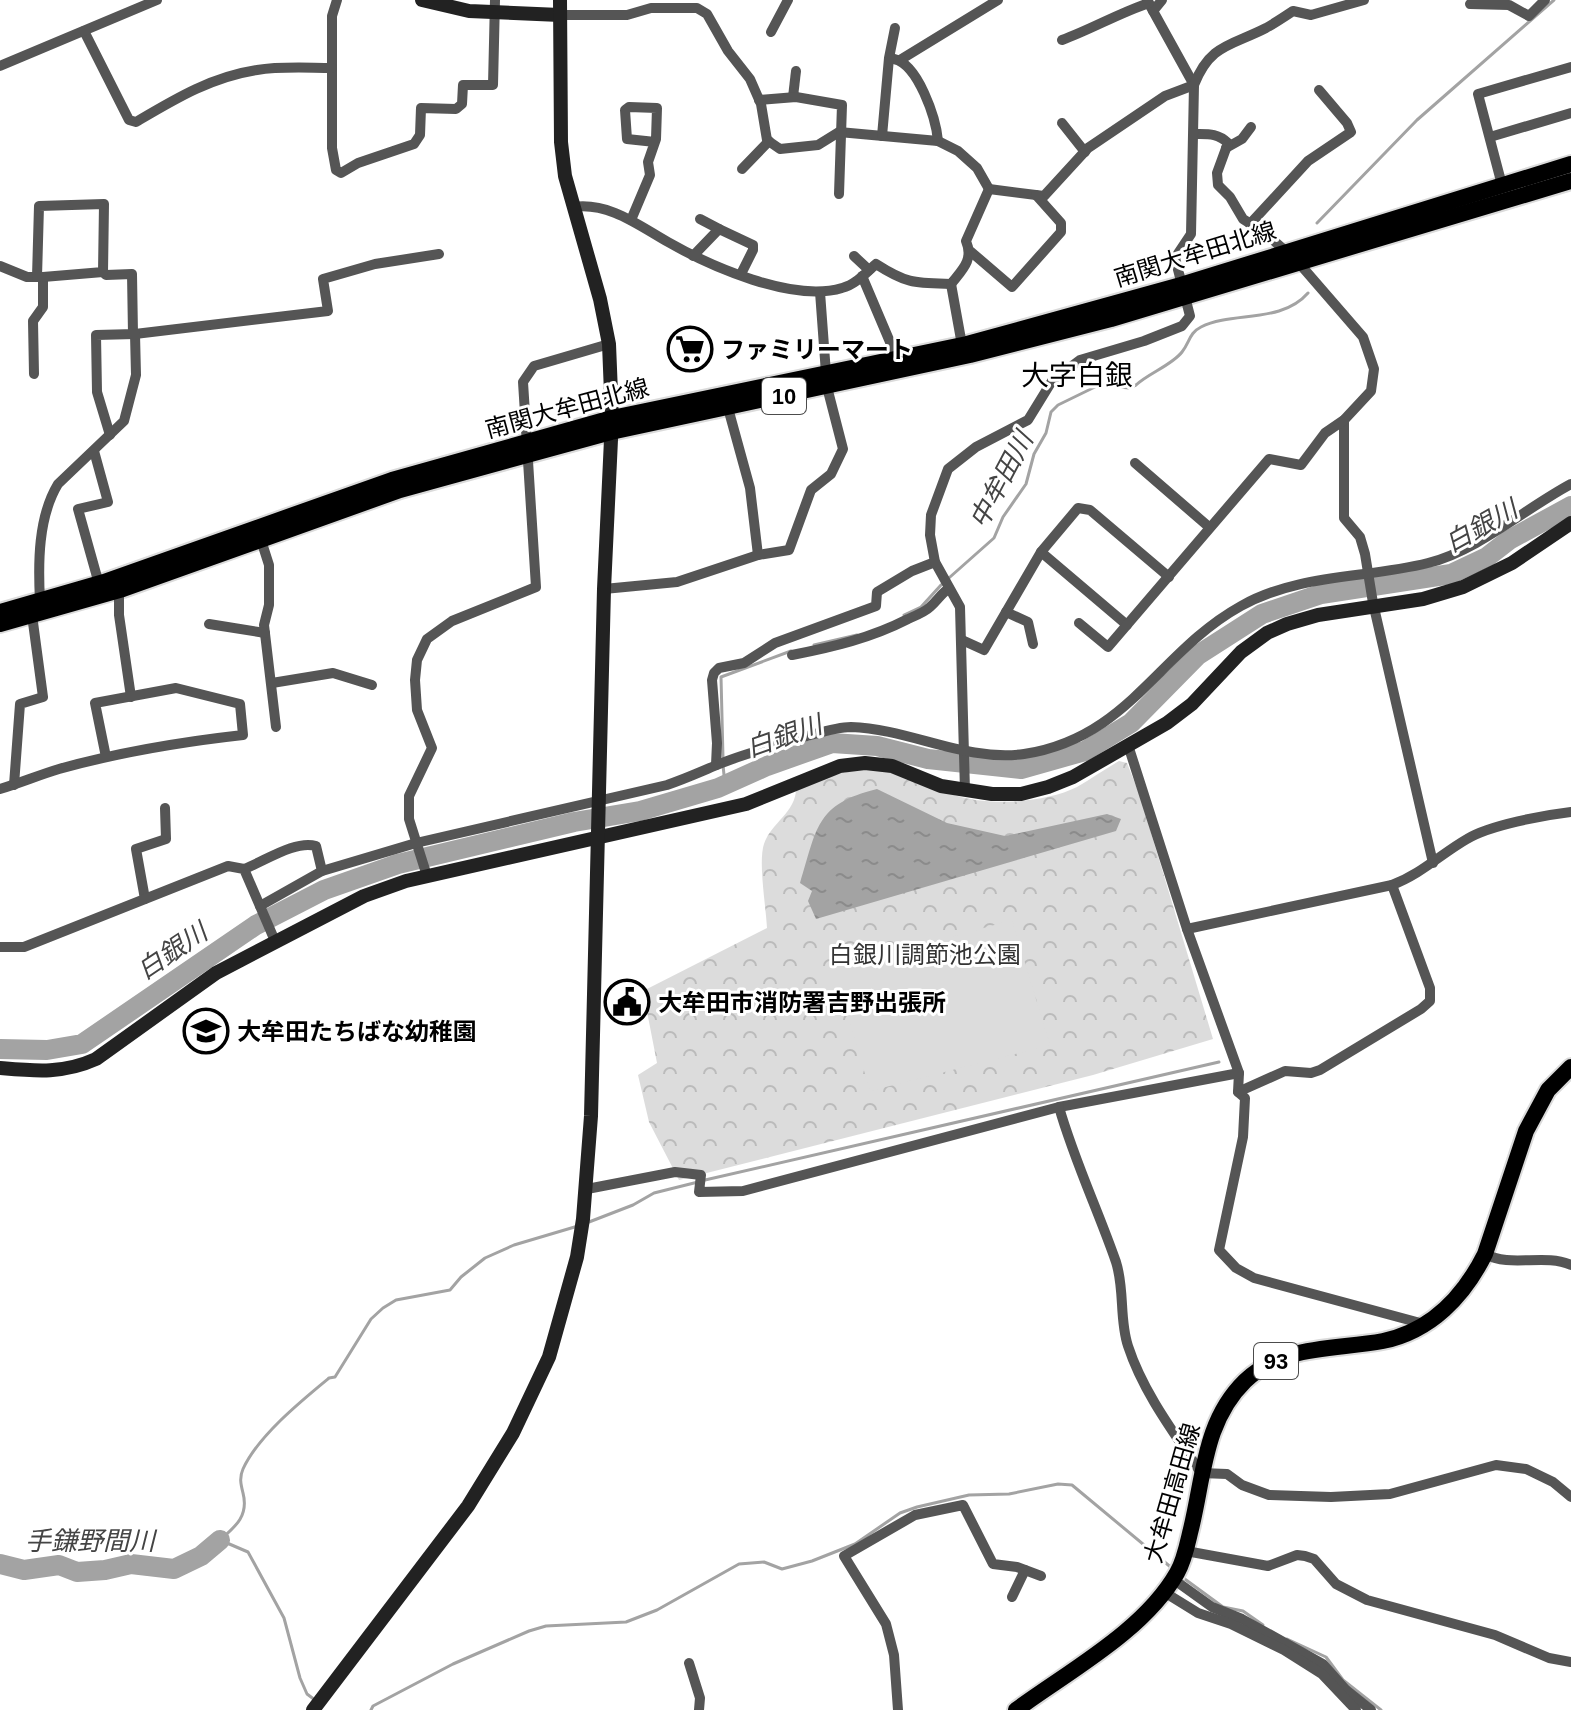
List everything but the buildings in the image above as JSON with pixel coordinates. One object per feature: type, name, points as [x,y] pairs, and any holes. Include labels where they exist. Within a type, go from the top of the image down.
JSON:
[{"type":"main road","name":"南関大牟田北線","points":[[612,425],[728,408],[893,360],[1183,291],[1571,164]]},
{"type":"main road","name":"南関大牟田北線","points":[[1292,257],[1571,181]]},
{"type":"main road","name":"南関大牟田北線","points":[[0,624],[99,584],[392,480],[612,425],[970,355],[1111,319],[1183,291]]},
{"type":"main road","name":"南関大牟田北線","points":[[0,612],[36,608],[119,590],[400,490],[529,448]]},
{"type":"main road","name":"大牟田高田線","points":[[1016,1710],[1140,1621],[1168,1586],[1186,1551],[1209,1442],[1221,1413],[1246,1379],[1285,1357],[1308,1349],[1382,1341],[1426,1325],[1457,1296],[1485,1254],[1526,1131],[1548,1090],[1571,1067]]},
{"type":"street","points":[[0,66],[157,0]]},
{"type":"street","points":[[337,0],[332,16],[332,148],[336,170],[341,173],[358,163],[414,144],[420,135],[421,108],[456,109],[462,104],[463,85],[493,85],[495,6]]},
{"type":"street","points":[[422,0],[469,11],[495,6],[560,8],[627,15],[683,4],[697,8],[707,14],[728,51],[750,79],[759,100],[769,141],[780,149],[818,145],[839,132],[938,141],[958,151],[977,168],[989,189]]},
{"type":"street","points":[[627,0],[627,15]]},
{"type":"street","points":[[771,32],[788,0]]},
{"type":"street","points":[[894,59],[998,0]]},
{"type":"street","points":[[1062,40],[1104,24],[1127,10],[1162,0]]},
{"type":"street","points":[[965,786],[960,607],[935,562],[930,535],[931,515],[948,469],[976,447],[1028,420],[1052,381],[1080,360],[1182,326],[1190,316],[1175,258],[1191,234],[1194,85],[1202,65],[1223,47],[1293,11],[1311,15],[1364,0]]},
{"type":"street","points":[[1470,4],[1509,5],[1529,16],[1545,0]]},
{"type":"street","points":[[1149,5],[1194,85]]},
{"type":"street","points":[[313,1710],[468,1506],[513,1433],[549,1357],[563,1315],[577,1257],[587,1189],[600,834],[604,589],[612,425],[609,344],[600,299],[573,207],[561,142],[560,8]]},
{"type":"street","points":[[882,136],[894,59],[895,28]]},
{"type":"street","points":[[84,31],[129,120],[136,122],[189,91],[234,74],[260,69],[332,68]]},
{"type":"street","points":[[894,59],[911,70],[937,124],[938,141]]},
{"type":"street","points":[[1502,185],[1478,94],[1571,67]]},
{"type":"street","points":[[793,97],[796,71]]},
{"type":"street","points":[[989,189],[1044,196],[1085,152],[1165,96],[1194,85]]},
{"type":"street","points":[[1250,224],[1308,161],[1351,132],[1319,90]]},
{"type":"street","points":[[759,100],[793,97],[842,105],[839,194]]},
{"type":"street","points":[[1490,137],[1571,113]]},
{"type":"street","points":[[1062,123],[1085,152]]},
{"type":"street","points":[[1226,148],[1242,139],[1251,127]]},
{"type":"street","points":[[1079,623],[1108,647],[1269,459],[1301,465],[1325,433],[1344,420],[1371,391],[1374,369],[1363,337],[1292,257],[1243,219],[1230,197],[1218,185],[1217,173],[1228,143],[1212,134],[1195,134]]},
{"type":"street","points":[[742,169],[769,141]]},
{"type":"street","points":[[631,220],[650,175],[648,162],[655,142]]},
{"type":"street","points":[[989,189],[966,241],[970,251],[1012,287],[1061,232],[1061,223],[1036,195]]},
{"type":"street","points":[[34,374],[33,321],[43,307],[39,206],[104,204],[103,272]]},
{"type":"street","points":[[573,207],[591,205],[617,213],[693,256],[797,292],[843,288],[876,264],[899,279],[912,283],[951,284]]},
{"type":"street","points":[[700,219],[753,245],[741,274]]},
{"type":"street","points":[[693,256],[719,229]]},
{"type":"street","points":[[962,345],[951,284],[968,263],[970,251]]},
{"type":"street","points":[[110,435],[97,392],[96,335],[134,334],[328,311],[323,279],[375,264],[439,254]]},
{"type":"street","points":[[854,256],[865,273],[890,342],[893,360]]},
{"type":"street","points":[[0,266],[27,277],[103,272],[106,275],[132,274],[136,375],[124,421],[52,493],[40,554],[36,608],[43,697],[20,704],[14,785]]},
{"type":"street","points":[[604,589],[677,582],[758,555],[789,550],[811,490],[831,474],[843,449],[827,381],[820,292]]},
{"type":"street","points":[[426,873],[409,819],[409,796],[432,748],[417,710],[417,660],[427,639],[452,621],[536,587],[523,382],[534,366],[609,344]]},
{"type":"street","points":[[728,408],[750,488],[758,555]]},
{"type":"street","points":[[1344,420],[1344,518],[1360,537],[1433,863]]},
{"type":"street","points":[[94,451],[108,502],[78,509],[99,584]]},
{"type":"street","points":[[1135,463],[1209,527]]},
{"type":"street","points":[[261,910],[322,871],[690,778],[721,764],[808,736],[848,727],[873,729],[993,755],[1025,753],[1067,742],[1106,723],[1139,695],[1192,641],[1243,605],[1308,580],[1369,576],[1431,562],[1467,547],[1571,484]]},
{"type":"street","points":[[962,640],[984,650],[1041,552],[1078,508],[1090,510],[1169,577]]},
{"type":"street","points":[[0,1068],[61,1072],[78,1068],[96,1059],[216,973],[364,896],[426,873],[746,804],[823,772],[865,763],[892,766],[941,786],[1021,794],[1048,787],[1073,777],[1167,723],[1192,704],[1241,652],[1267,633],[1318,615],[1423,599],[1463,587],[1512,563],[1571,523]]},
{"type":"street","points":[[261,540],[269,565],[269,605],[264,625],[276,727]]},
{"type":"street","points":[[1041,552],[1127,625]]},
{"type":"street","points":[[721,764],[712,680],[719,668],[744,663],[775,643],[876,606],[877,592],[886,585],[935,562]]},
{"type":"street","points":[[792,655],[828,648],[840,642],[863,640],[886,630],[929,608],[945,584]]},
{"type":"street","points":[[119,590],[119,615],[131,697]]},
{"type":"street","points":[[1006,612],[1028,622],[1033,644]]},
{"type":"street","points":[[209,624],[265,633]]},
{"type":"street","points":[[272,683],[333,673],[372,685]]},
{"type":"street","points":[[0,789],[106,757],[177,742],[243,735],[240,704],[176,688],[95,703],[106,757]]},
{"type":"street","points":[[1128,745],[1187,929],[1239,1073],[1238,1092]]},
{"type":"street","points":[[145,899],[136,849],[166,839],[165,808]]},
{"type":"street","points":[[1187,929],[1392,885],[1413,877],[1469,837],[1539,816],[1571,812]]},
{"type":"street","points":[[0,947],[24,947],[228,866],[244,869],[289,849],[312,844],[316,846],[322,871]]},
{"type":"street","points":[[244,869],[275,941]]},
{"type":"street","points":[[1238,1092],[1285,1071],[1311,1073],[1320,1070],[1430,1001],[1430,988],[1392,885]]},
{"type":"street","points":[[587,1189],[675,1172],[701,1175],[699,1192],[743,1191],[1059,1107],[1239,1073]]},
{"type":"street","points":[[1238,1092],[1245,1098],[1243,1137],[1219,1250],[1224,1258],[1254,1278],[1426,1325]]},
{"type":"street","points":[[1059,1107],[1083,1180],[1123,1282],[1124,1329],[1128,1346],[1140,1375],[1164,1417],[1201,1473],[1227,1474],[1242,1485],[1269,1495],[1331,1497],[1390,1494],[1496,1465],[1526,1469],[1553,1482],[1571,1497]]},
{"type":"street","points":[[1485,1254],[1497,1260],[1544,1259],[1571,1265]]},
{"type":"street","points":[[898,1710],[894,1655],[886,1624],[844,1556],[915,1515],[963,1505],[993,1564],[1041,1576]]},
{"type":"street","points":[[1186,1551],[1268,1566],[1297,1555],[1305,1556],[1314,1559],[1336,1584],[1367,1600],[1495,1635],[1549,1658],[1571,1662]]},
{"type":"street","points":[[1012,1597],[1025,1570]]},
{"type":"street","points":[[1168,1586],[1198,1613],[1231,1624],[1322,1674],[1356,1710]]},
{"type":"street","points":[[1168,1586],[1242,1619],[1323,1664],[1346,1690],[1371,1710]]},
{"type":"street","points":[[689,1663],[700,1698],[699,1710]]},
{"type":"green space","name":"白銀川調節池公園","points":[[1119,761],[1127,763],[1140,796],[1213,1039],[1093,1075],[679,1180],[649,1122],[638,1075],[657,1063],[643,991],[767,928],[762,852],[767,837],[792,804],[796,789],[847,772],[879,770],[900,774],[974,800],[1020,801],[1065,792]]},
{"type":"green space","points":[[1012,920],[1050,1045],[870,1091],[835,970]]},
{"type":"water","points":[[877,789],[947,823],[1005,836],[1107,814],[1121,819],[1116,831],[816,919],[808,901],[812,891],[800,883],[815,833],[830,811],[841,802]]},
{"type":"waterway","name":"中牟田川","points":[[1317,223],[1417,120],[1554,0]]},
{"type":"waterway","name":"中牟田川","points":[[904,615],[921,607],[994,538],[1003,517],[1026,484],[1051,412],[1058,405],[1099,385],[1129,388],[1136,385],[1178,357],[1197,329],[1227,319],[1284,309],[1308,293]]},
{"type":"waterway","name":"白銀川","points":[[0,1049],[47,1050],[82,1044],[256,925],[324,890],[398,864],[574,822],[640,811],[718,788],[767,766],[832,743],[877,746],[928,759],[1021,769],[1085,751],[1131,723],[1198,655],[1262,614],[1321,594],[1451,574],[1487,557],[1509,540],[1571,506]]},
{"type":"waterway","name":"中牟田川","points":[[814,645],[857,635]]},
{"type":"waterway","name":"中牟田川","points":[[723,758],[721,677],[791,651]]},
{"type":"waterway","name":"中牟田川","points":[[723,765],[725,785]]},
{"type":"waterway","points":[[705,1180],[1219,1062]]},
{"type":"waterway","points":[[589,1222],[633,1205],[654,1193],[698,1182]]},
{"type":"waterway","points":[[315,1700],[307,1694],[300,1678],[284,1618],[248,1552],[220,1540],[242,1515],[243,1469],[269,1432],[293,1408],[329,1378],[335,1377],[371,1319],[383,1308],[396,1300],[450,1290],[485,1258],[514,1245],[578,1226]]},
{"type":"waterway","points":[[371,1710],[373,1706],[453,1664],[529,1631],[546,1626],[626,1622],[657,1610],[739,1564],[764,1562],[782,1569],[812,1561],[855,1544],[900,1513],[969,1495],[1009,1494],[1058,1484],[1072,1485],[1173,1569]]},
{"type":"waterway","name":"手鎌野間川","points":[[0,1564],[24,1570],[59,1565],[77,1572],[131,1564],[174,1569],[201,1556],[220,1540]]},
{"type":"waterway","points":[[1182,1577],[1223,1607],[1243,1611],[1263,1625]]},
{"type":"waterway","points":[[1287,1639],[1326,1657],[1343,1680],[1381,1710]]},
{"type":"place","name":"ファミリーマート","points":[[690,349]]},
{"type":"place","name":"大牟田市消防署吉野出張所","points":[[627,1002]]},
{"type":"place","name":"大牟田たちばな幼稚園","points":[[206,1031]]},
{"type":"district","name":"大字白銀","points":[[1077,375]]}]
